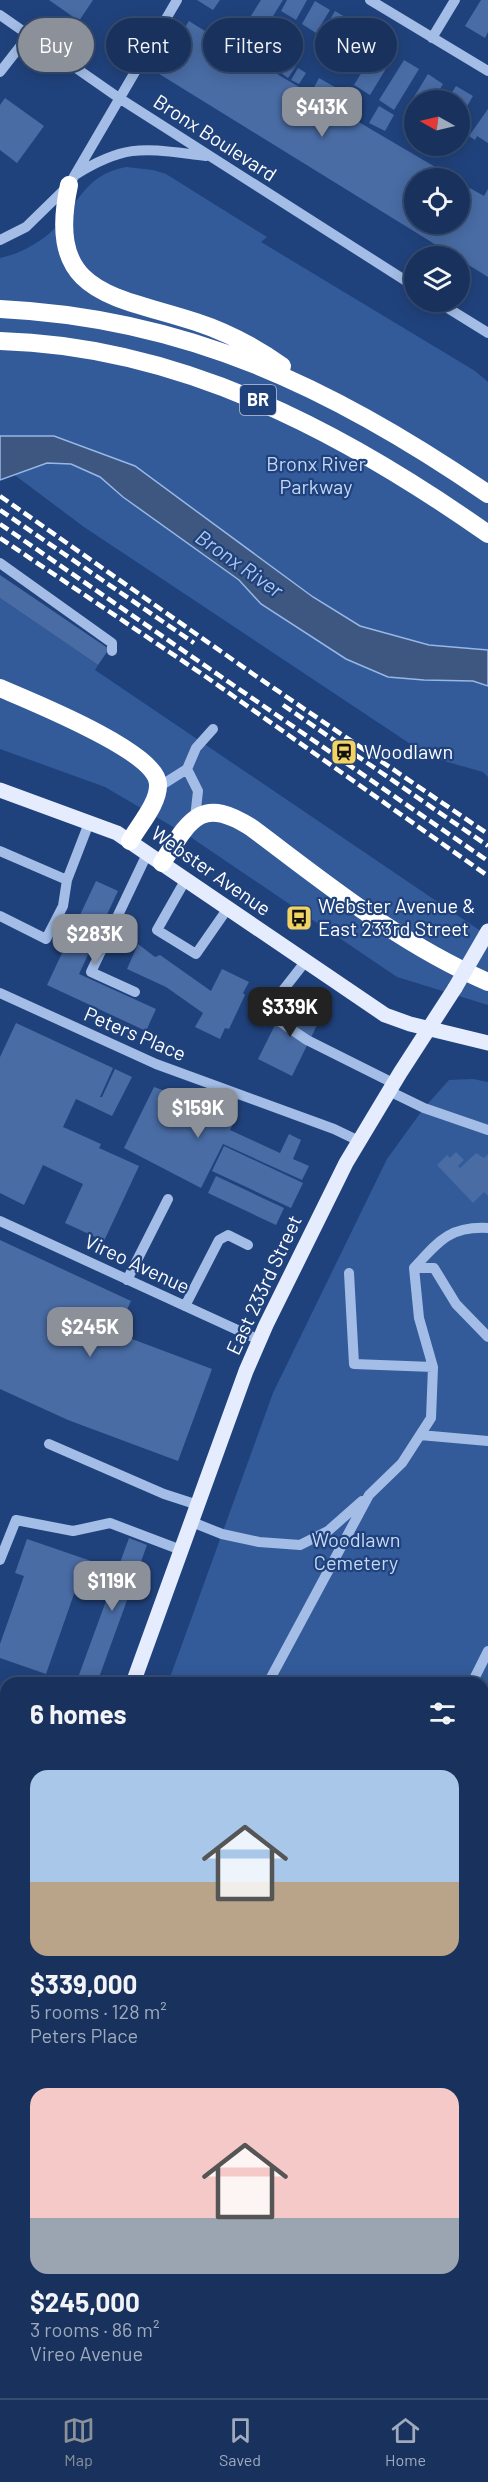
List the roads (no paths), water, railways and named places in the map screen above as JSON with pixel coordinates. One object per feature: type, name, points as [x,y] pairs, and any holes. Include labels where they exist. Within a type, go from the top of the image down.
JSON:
[{"type":"highway","points":[[71,180],[64,206],[63,234],[66,250],[75,266],[90,283],[124,301],[193,321],[228,334],[261,351],[320,392]]},
{"type":"highway","name":"BR","points":[[0,309],[83,317],[162,333],[234,355],[320,392],[381,425],[488,494]]},
{"type":"highway","name":"BR","points":[[0,341],[44,344],[112,355],[178,371],[244,394],[340,440],[429,494],[488,534]]},
{"type":"highway","points":[[0,688],[67,718],[134,753],[152,769],[158,782],[154,799],[130,841]]},
{"type":"highway","points":[[155,858],[195,818],[214,811],[235,817],[397,935],[451,966],[488,982]]},
{"type":"main road","name":"Webster Avenue","points":[[0,790],[117,833],[385,1015],[488,1044]]},
{"type":"main road","name":"East 233rd Street","points":[[135,1677],[259,1340],[346,1162],[488,931]]},
{"type":"street","points":[[71,180],[177,0]]},
{"type":"street","points":[[370,0],[488,71]]},
{"type":"street","points":[[432,38],[455,0]]},
{"type":"street","name":"Bronx Boulevard","points":[[0,15],[18,27]]},
{"type":"street","points":[[0,72],[18,49]]},
{"type":"street","name":"Bronx Boulevard","points":[[82,72],[209,156],[404,280]]},
{"type":"street","points":[[0,240],[26,227],[71,180],[98,161],[123,151],[147,149],[209,156]]},
{"type":"street","points":[[454,312],[488,333]]},
{"type":"street","points":[[0,563],[112,644],[112,651]]},
{"type":"street","points":[[157,788],[187,769],[196,748],[213,729]]},
{"type":"street","points":[[187,769],[198,791],[195,818]]},
{"type":"street","points":[[0,916],[46,939],[63,906],[67,880],[89,823]]},
{"type":"street","points":[[0,851],[67,880]]},
{"type":"street","points":[[135,992],[91,972],[155,858]]},
{"type":"street","points":[[186,879],[157,930],[196,954],[228,908]]},
{"type":"street","points":[[304,962],[266,1012],[307,1040],[423,1107],[488,1130]]},
{"type":"street","name":"Peters Place","points":[[0,993],[156,1064],[334,1129],[359,1141]]},
{"type":"street","points":[[127,1280],[168,1199]]},
{"type":"street","name":"Vireo Avenue","points":[[0,1221],[259,1340]]},
{"type":"street","points":[[192,1522],[222,1534],[259,1542],[300,1545],[328,1531],[402,1463],[431,1418],[433,1367],[419,1318],[414,1268],[441,1238],[472,1227],[488,1228]]},
{"type":"street","points":[[185,1306],[219,1240],[228,1235],[248,1245]]},
{"type":"street","points":[[414,1268],[434,1268],[456,1305],[488,1337]]},
{"type":"street","points":[[349,1273],[354,1365],[433,1367]]},
{"type":"street","points":[[420,1435],[488,1441]]},
{"type":"street","points":[[49,1443],[164,1494],[198,1505]]},
{"type":"street","points":[[271,1677],[369,1495]]},
{"type":"street","points":[[0,1560],[16,1521],[73,1531],[110,1523],[181,1550]]},
{"type":"street","points":[[475,1677],[488,1651]]},
{"type":"water","name":"Bronx River","points":[[0,436],[54,436],[135,466],[313,597],[360,626],[429,645],[488,650],[488,686],[473,681],[388,677],[346,659],[261,604],[239,580],[123,497],[100,477],[71,464],[47,463],[0,480]]},
{"type":"railway","points":[[0,496],[253,674],[488,834]]},
{"type":"railway","points":[[0,510],[194,643]]},
{"type":"railway","points":[[0,524],[488,861]]},
{"type":"railway","points":[[0,538],[202,674],[488,876]]},
{"type":"railway","points":[[283,705],[488,846]]},
{"type":"place","name":"Woodlawn","points":[[344,752]]},
{"type":"place","name":"Webster Avenue & East 233rd Street","points":[[299,918]]},
{"type":"park label","name":"Bronx River Parkway","points":[[316,476]]},
{"type":"park label","name":"Woodlawn Cemetery","points":[[356,1552]]}]
